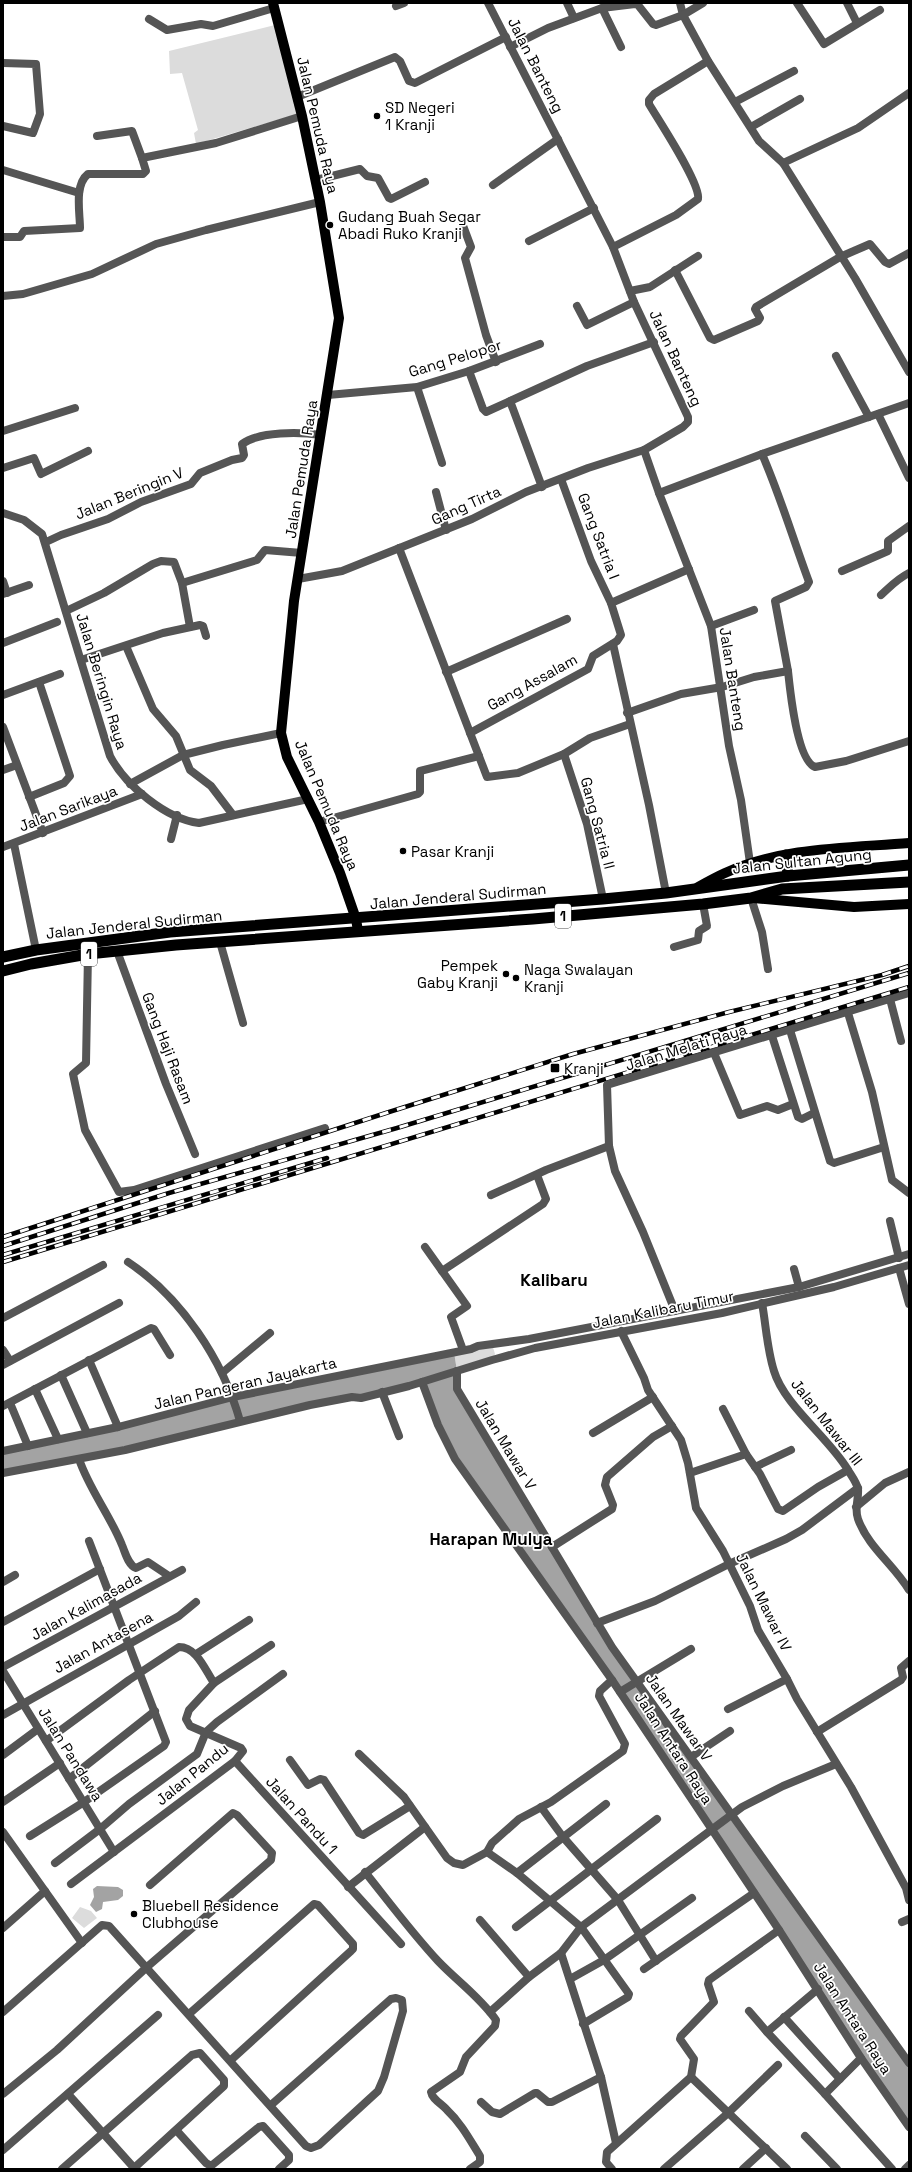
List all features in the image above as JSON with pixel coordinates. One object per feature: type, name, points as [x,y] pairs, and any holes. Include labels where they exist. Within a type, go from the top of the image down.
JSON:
[{"type":"highway","points":[[786,855],[788,876]]},
{"type":"highway","name":"Jalan Sultan Agung","points":[[698,888],[788,876],[909,865]]},
{"type":"highway","name":"Jalan Sultan Agung","points":[[782,889],[909,882]]},
{"type":"highway","name":"Jalan Jenderal Sudirman","points":[[3,957],[36,950],[176,932],[603,899],[666,893],[698,888]]},
{"type":"highway","name":"Jalan Jenderal Sudirman","points":[[3,972],[31,964],[88,954],[195,943],[533,919],[703,904],[751,898],[782,889]]},
{"type":"main road","name":"Jalan Pemuda Raya","points":[[274,6],[302,116],[316,180],[339,318],[298,579],[281,733],[287,757],[319,822],[356,919],[358,931]]},
{"type":"main road","name":"Jalan Jenderal Sudirman","points":[[698,888],[725,873],[750,863],[786,855],[810,850],[909,843]]},
{"type":"main road","name":"Jalan Jenderal Sudirman","points":[[751,898],[854,907],[907,904]]},
{"type":"street","name":"Jalan Banteng","points":[[488,3],[613,247],[634,302],[688,417],[688,422],[683,427],[644,450],[659,494],[711,626],[722,687],[729,746],[741,800],[750,863]]},
{"type":"street","points":[[567,3],[574,18]]},
{"type":"street","points":[[680,3],[683,15],[708,61],[759,141],[783,163],[909,372]]},
{"type":"street","points":[[510,46],[574,18],[612,5],[638,4],[652,24],[656,25],[683,15],[703,3]]},
{"type":"street","points":[[797,3],[824,44],[880,10]]},
{"type":"street","points":[[847,3],[858,23]]},
{"type":"street","points":[[149,19],[167,30],[201,24],[213,26],[274,6]]},
{"type":"street","points":[[602,8],[621,47]]},
{"type":"street","points":[[297,97],[395,57],[400,61],[411,83],[421,81],[460,59],[506,37]]},
{"type":"street","points":[[613,247],[676,215],[698,199],[699,192],[692,177],[649,104],[649,100],[654,94],[708,61]]},
{"type":"street","points":[[3,63],[36,64],[40,114],[33,133],[3,126]]},
{"type":"street","points":[[735,102],[794,71]]},
{"type":"street","points":[[783,163],[858,128],[909,93]]},
{"type":"street","points":[[751,127],[800,99]]},
{"type":"street","points":[[142,158],[216,143],[302,116]]},
{"type":"street","points":[[3,237],[20,237],[24,231],[80,228],[79,193],[81,184],[88,174],[145,174],[142,158],[132,131],[97,136]]},
{"type":"street","points":[[493,185],[558,139]]},
{"type":"street","points":[[316,180],[360,169],[367,176],[378,178],[391,199],[425,182]]},
{"type":"street","points":[[3,170],[79,193]]},
{"type":"street","points":[[3,296],[23,294],[92,274],[156,244],[320,202]]},
{"type":"street","points":[[529,241],[594,208]]},
{"type":"street","points":[[462,223],[471,247],[465,258],[486,335],[496,362]]},
{"type":"street","points":[[675,270],[710,338],[714,340],[758,321],[760,318],[755,309],[756,307],[840,256],[870,244],[885,262],[890,264],[909,253]]},
{"type":"street","points":[[630,291],[650,287],[698,256]]},
{"type":"street","points":[[577,306],[587,325],[634,302]]},
{"type":"street","points":[[469,371],[484,411],[510,401],[587,366],[654,342]]},
{"type":"street","name":"Gang Pelopor","points":[[328,395],[417,387],[496,362],[540,344]]},
{"type":"street","points":[[836,356],[869,417]]},
{"type":"street","points":[[417,387],[442,463]]},
{"type":"street","points":[[510,401],[542,487]]},
{"type":"street","points":[[659,494],[762,454],[909,403]]},
{"type":"street","points":[[3,431],[75,408]]},
{"type":"street","points":[[878,414],[909,478]]},
{"type":"street","name":"Jalan Beringin V","points":[[46,542],[108,519],[141,502],[191,484],[200,473],[242,458],[244,455],[242,444],[251,440],[283,433],[301,432],[321,435]]},
{"type":"street","name":"Gang Tirta","points":[[298,579],[342,571],[446,530],[526,492],[588,468],[644,450]]},
{"type":"street","points":[[3,468],[34,458],[41,474],[88,451]]},
{"type":"street","points":[[762,454],[774,482],[788,528],[809,582],[806,587],[775,601],[788,670],[794,716],[805,755],[812,766],[815,767],[846,761],[909,741]]},
{"type":"street","name":"Gang Satria I","points":[[562,479],[591,562],[611,603]]},
{"type":"street","points":[[436,492],[446,530]]},
{"type":"street","name":"Jalan Beringin Raya","points":[[3,513],[19,518],[33,526],[42,534],[46,542],[110,756],[130,784],[140,795],[190,822],[199,823],[308,799]]},
{"type":"street","points":[[842,571],[888,552],[888,541],[909,526]]},
{"type":"street","points":[[399,548],[487,777],[518,773],[564,754],[590,738],[630,724]]},
{"type":"street","points":[[182,583],[257,560],[265,550],[302,553]]},
{"type":"street","points":[[66,611],[104,593],[153,564],[160,561],[174,562],[182,583],[190,627]]},
{"type":"street","points":[[666,893],[649,805],[627,713],[613,644],[621,635],[611,603],[689,569]]},
{"type":"street","points":[[881,595],[889,589],[895,580],[909,573]]},
{"type":"street","points":[[3,582],[5,593],[29,584]]},
{"type":"street","points":[[711,626],[754,610]]},
{"type":"street","points":[[446,672],[567,619]]},
{"type":"street","points":[[3,643],[57,622]]},
{"type":"street","points":[[81,660],[163,633],[190,627],[203,626],[206,636]]},
{"type":"street","name":"Gang Assalam","points":[[470,733],[588,669],[593,656],[613,644]]},
{"type":"street","points":[[126,646],[153,709],[176,736],[190,770],[211,786],[233,815]]},
{"type":"street","points":[[627,713],[681,694],[722,687],[754,677],[788,670]]},
{"type":"street","points":[[3,695],[60,674]]},
{"type":"street","points":[[29,796],[64,783],[70,776],[39,682]]},
{"type":"street","points":[[3,727],[43,833]]},
{"type":"street","points":[[130,784],[183,755],[281,733]]},
{"type":"street","name":"Gang Satria II","points":[[564,754],[587,824],[603,899]]},
{"type":"street","points":[[319,822],[418,794],[420,792],[420,771],[479,756]]},
{"type":"street","points":[[3,770],[17,765]]},
{"type":"street","name":"Jalan Sarikaya","points":[[3,848],[128,801],[140,795]]},
{"type":"street","points":[[171,840],[177,815]]},
{"type":"street","points":[[14,844],[36,950]]},
{"type":"street","points":[[751,898],[762,932],[768,969]]},
{"type":"street","points":[[674,947],[698,940],[699,931],[707,926],[703,904]]},
{"type":"street","points":[[220,942],[243,1023]]},
{"type":"street","name":"Gang Haji Rasam","points":[[117,951],[166,1084],[195,1154]]},
{"type":"street","points":[[88,954],[86,1063],[74,1074],[85,1130],[119,1192],[134,1190],[325,1128]]},
{"type":"street","name":"Jalan Melati Raya","points":[[675,1311],[615,1171],[610,1146],[607,1085],[848,1013],[909,993]]},
{"type":"street","points":[[890,999],[901,1041]]},
{"type":"street","points":[[848,1013],[872,1092],[892,1182],[909,1193]]},
{"type":"street","points":[[790,1030],[827,1157],[831,1162],[884,1147]]},
{"type":"street","points":[[772,1036],[793,1104],[800,1119],[814,1113]]},
{"type":"street","points":[[714,1053],[740,1115],[767,1106],[778,1110],[793,1104]]},
{"type":"street","points":[[491,1195],[610,1146]]},
{"type":"street","points":[[442,1271],[543,1204],[546,1199],[537,1175]]},
{"type":"street","points":[[890,1221],[899,1258]]},
{"type":"street","points":[[425,1247],[467,1306],[451,1317],[463,1350]]},
{"type":"street","name":"Jalan Kalibaru Timur","points":[[492,1344],[799,1287],[909,1254]]},
{"type":"street","points":[[128,1262],[140,1270],[171,1300],[194,1329],[222,1373],[240,1421]]},
{"type":"street","points":[[3,1318],[103,1265]]},
{"type":"street","name":"Jalan Kalibaru Timur","points":[[422,1382],[492,1360],[527,1351],[722,1312],[834,1287],[909,1265]]},
{"type":"street","points":[[899,1268],[909,1304]]},
{"type":"street","points":[[794,1269],[799,1287]]},
{"type":"street","name":"Jalan Mawar III","points":[[762,1302],[774,1372],[786,1394],[832,1447],[848,1470],[858,1488],[856,1507],[858,1518],[872,1544],[909,1590]]},
{"type":"street","points":[[3,1350],[7,1363],[119,1303]]},
{"type":"street","points":[[28,1446],[6,1404],[151,1328],[170,1355]]},
{"type":"street","name":"Jalan Mawar IV","points":[[621,1331],[644,1378],[648,1390],[682,1440],[696,1508],[729,1564],[750,1606],[758,1630],[788,1679],[797,1699],[851,1787],[906,1888],[909,1900]]},
{"type":"street","points":[[222,1373],[270,1333]]},
{"type":"street","points":[[527,1351],[525,1346],[528,1338]]},
{"type":"street","points":[[492,1344],[496,1354],[492,1360]]},
{"type":"street","name":"Jalan Pangeran Jayakarta","points":[[3,1451],[118,1427],[233,1399],[492,1344]]},
{"type":"street","points":[[89,1360],[118,1427]]},
{"type":"street","name":"Jalan Mawar V","points":[[457,1371],[457,1389],[598,1623],[637,1682],[909,2063]]},
{"type":"street","points":[[61,1375],[87,1433]]},
{"type":"street","points":[[3,1473],[125,1450],[240,1421],[382,1392],[422,1382]]},
{"type":"street","name":"Jalan Antara Raya","points":[[422,1382],[438,1425],[455,1459],[612,1680],[623,1690],[711,1830],[818,1989],[861,2058],[909,2127]]},
{"type":"street","points":[[35,1389],[58,1439]]},
{"type":"street","points":[[382,1392],[399,1436]]},
{"type":"street","points":[[593,1433],[653,1397]]},
{"type":"street","points":[[723,1409],[746,1454],[755,1467],[778,1509],[783,1511],[818,1487],[848,1470]]},
{"type":"street","points":[[552,1547],[612,1509],[613,1505],[605,1485],[607,1477],[616,1467],[653,1437],[672,1426]]},
{"type":"street","points":[[755,1467],[791,1450]]},
{"type":"street","points":[[690,1473],[746,1454]]},
{"type":"street","points":[[79,1459],[83,1471],[116,1531],[131,1564],[136,1568],[148,1562],[169,1576]]},
{"type":"street","points":[[856,1507],[885,1483],[909,1472]]},
{"type":"street","points":[[598,1623],[655,1601],[802,1530],[858,1488]]},
{"type":"street","points":[[30,1836],[84,1802],[165,1745],[155,1711],[141,1673],[89,1541]]},
{"type":"street","points":[[3,1622],[100,1569]]},
{"type":"street","name":"Jalan Kalimasada","points":[[3,1667],[182,1570]]},
{"type":"street","points":[[3,1582],[15,1575]]},
{"type":"street","name":"Jalan Antasena","points":[[3,1714],[22,1702],[179,1616],[196,1602]]},
{"type":"street","points":[[196,1654],[249,1620]]},
{"type":"street","name":"Jalan Pandu","points":[[70,1884],[235,1761],[242,1751],[241,1748],[190,1726],[186,1719],[189,1710],[214,1683],[271,1645]]},
{"type":"street","points":[[46,1741],[179,1647],[187,1648],[196,1654],[214,1683]]},
{"type":"street","points":[[623,1690],[691,1649]]},
{"type":"street","points":[[817,1732],[901,1680],[903,1677],[901,1668],[909,1661]]},
{"type":"street","name":"Jalan Pandawa","points":[[3,1671],[114,1852]]},
{"type":"street","points":[[55,1863],[100,1829],[129,1804],[197,1754],[206,1732],[217,1722],[283,1674]]},
{"type":"street","points":[[728,1709],[788,1679]]},
{"type":"street","points":[[359,1754],[401,1794],[443,1854],[454,1863],[467,1864],[487,1852],[492,1843],[519,1819],[541,1807],[623,1751],[625,1744],[599,1696],[600,1691],[612,1680]]},
{"type":"street","points":[[69,1779],[155,1711]]},
{"type":"street","points":[[3,1755],[38,1729]]},
{"type":"street","points":[[691,1757],[730,1731]]},
{"type":"street","points":[[290,1760],[308,1785],[320,1779],[324,1780],[359,1833],[363,1835],[410,1806]]},
{"type":"street","name":"Jalan Pandu 1","points":[[235,1761],[401,1944]]},
{"type":"street","points":[[4,1802],[60,1763]]},
{"type":"street","points":[[490,2012],[529,1977],[561,1953],[581,1927],[742,1807],[782,1786],[836,1764]]},
{"type":"street","points":[[517,1873],[606,1804]]},
{"type":"street","points":[[541,1807],[563,1837],[618,1900],[638,1935],[656,1962]]},
{"type":"street","points":[[3,2094],[56,2050],[147,1967],[271,1860],[272,1853],[237,1815],[233,1813],[150,1885]]},
{"type":"street","points":[[516,1927],[657,1819]]},
{"type":"street","points":[[348,1887],[365,1872],[425,1827]]},
{"type":"street","points":[[3,1832],[6,1842],[45,1891],[82,1943]]},
{"type":"street","points":[[487,1852],[517,1873],[581,1927],[629,1995],[583,2024]]},
{"type":"street","points":[[365,1872],[422,1943],[490,2012],[496,2020],[495,2026],[466,2057],[462,2070],[431,2092],[432,2096],[454,2117],[480,2156],[480,2162],[470,2169]]},
{"type":"street","points":[[3,1928],[45,1891]]},
{"type":"street","points":[[644,1969],[754,1893]]},
{"type":"street","points":[[570,1979],[604,1960],[692,1898]]},
{"type":"street","points":[[189,2014],[314,1904],[318,1905],[353,1944],[353,1949],[351,1952],[230,2060]]},
{"type":"street","points":[[480,1920],[529,1977]]},
{"type":"street","points":[[3,2012],[102,1925],[107,1925],[147,1967],[306,2146],[314,2148],[378,2091],[384,2077],[403,2011],[402,2000],[396,1998],[391,1999],[271,2105]]},
{"type":"street","points":[[612,2169],[605,2158],[607,2152],[691,2077],[694,2059],[680,2039],[681,2036],[714,2002],[708,1980],[779,1930]]},
{"type":"street","points":[[561,1953],[601,2077],[616,2143]]},
{"type":"street","points":[[767,2032],[818,1989]]},
{"type":"street","points":[[750,2011],[767,2032],[892,2169]]},
{"type":"street","points":[[3,2150],[158,2015]]},
{"type":"street","points":[[784,2017],[840,2079]]},
{"type":"street","points":[[62,2169],[103,2134],[192,2055],[198,2053],[202,2055],[225,2083],[219,2092],[134,2169],[103,2134],[68,2094]]},
{"type":"street","points":[[827,2096],[840,2079],[861,2058]]},
{"type":"street","points":[[664,2169],[727,2114],[778,2065]]},
{"type":"street","points":[[481,2102],[492,2112],[500,2114],[535,2093],[548,2102],[552,2102],[601,2077]]},
{"type":"street","points":[[691,2077],[727,2114],[766,2148],[787,2169]]},
{"type":"street","points":[[177,2131],[206,2163],[211,2166],[259,2126],[263,2126],[289,2155],[290,2160],[279,2169]]},
{"type":"street","points":[[805,2136],[837,2169]]},
{"type":"street","points":[[743,2169],[766,2148]]},
{"type":"street","points":[[905,2169],[909,2165]]},
{"type":"shaded area","points":[[275,25],[298,114],[196,144],[194,133],[198,130],[182,73],[170,74],[169,51]]},
{"type":"shaded area","points":[[492,1344],[495,1354],[492,1360],[457,1371],[454,1352]]},
{"type":"shaded area","points":[[454,1352],[457,1371],[457,1390],[597,1623],[909,2063],[909,2127],[711,1830],[455,1459],[422,1382],[3,1473],[3,1451],[233,1397]]},
{"type":"shaded area","points":[[97,1886],[118,1887],[123,1890],[123,1896],[118,1900],[103,1902],[102,1909],[96,1912],[90,1905],[94,1897],[93,1889]]},
{"type":"shaded area","points":[[80,1907],[91,1911],[97,1918],[84,1928],[72,1918]]},
{"type":"railway","points":[[3,1237],[573,1054],[729,1012],[882,975],[909,966]]},
{"type":"railway","points":[[3,1246],[169,1193],[397,1128],[909,973]]},
{"type":"railway","points":[[3,1262],[909,987]]},
{"type":"railway","points":[[3,1255],[327,1158]]},
{"type":"place","name":"SD Negeri 1 Kranji","points":[[377,116]]},
{"type":"place","name":"Gudang Buah Segar Abadi Ruko Kranji","points":[[330,225]]},
{"type":"place","name":"Pasar Kranji","points":[[403,851]]},
{"type":"place","name":"Pempek Gaby Kranji","points":[[506,974]]},
{"type":"place","name":"Naga Swalayan Kranji","points":[[516,978]]},
{"type":"place","name":"Kranji","points":[[555,1068]]},
{"type":"place","name":"Bluebell Residence Clubhouse","points":[[134,1914]]},
{"type":"district","name":"Kalibaru","points":[[554,1280]]},
{"type":"district","name":"Harapan Mulya","points":[[491,1539]]}]
